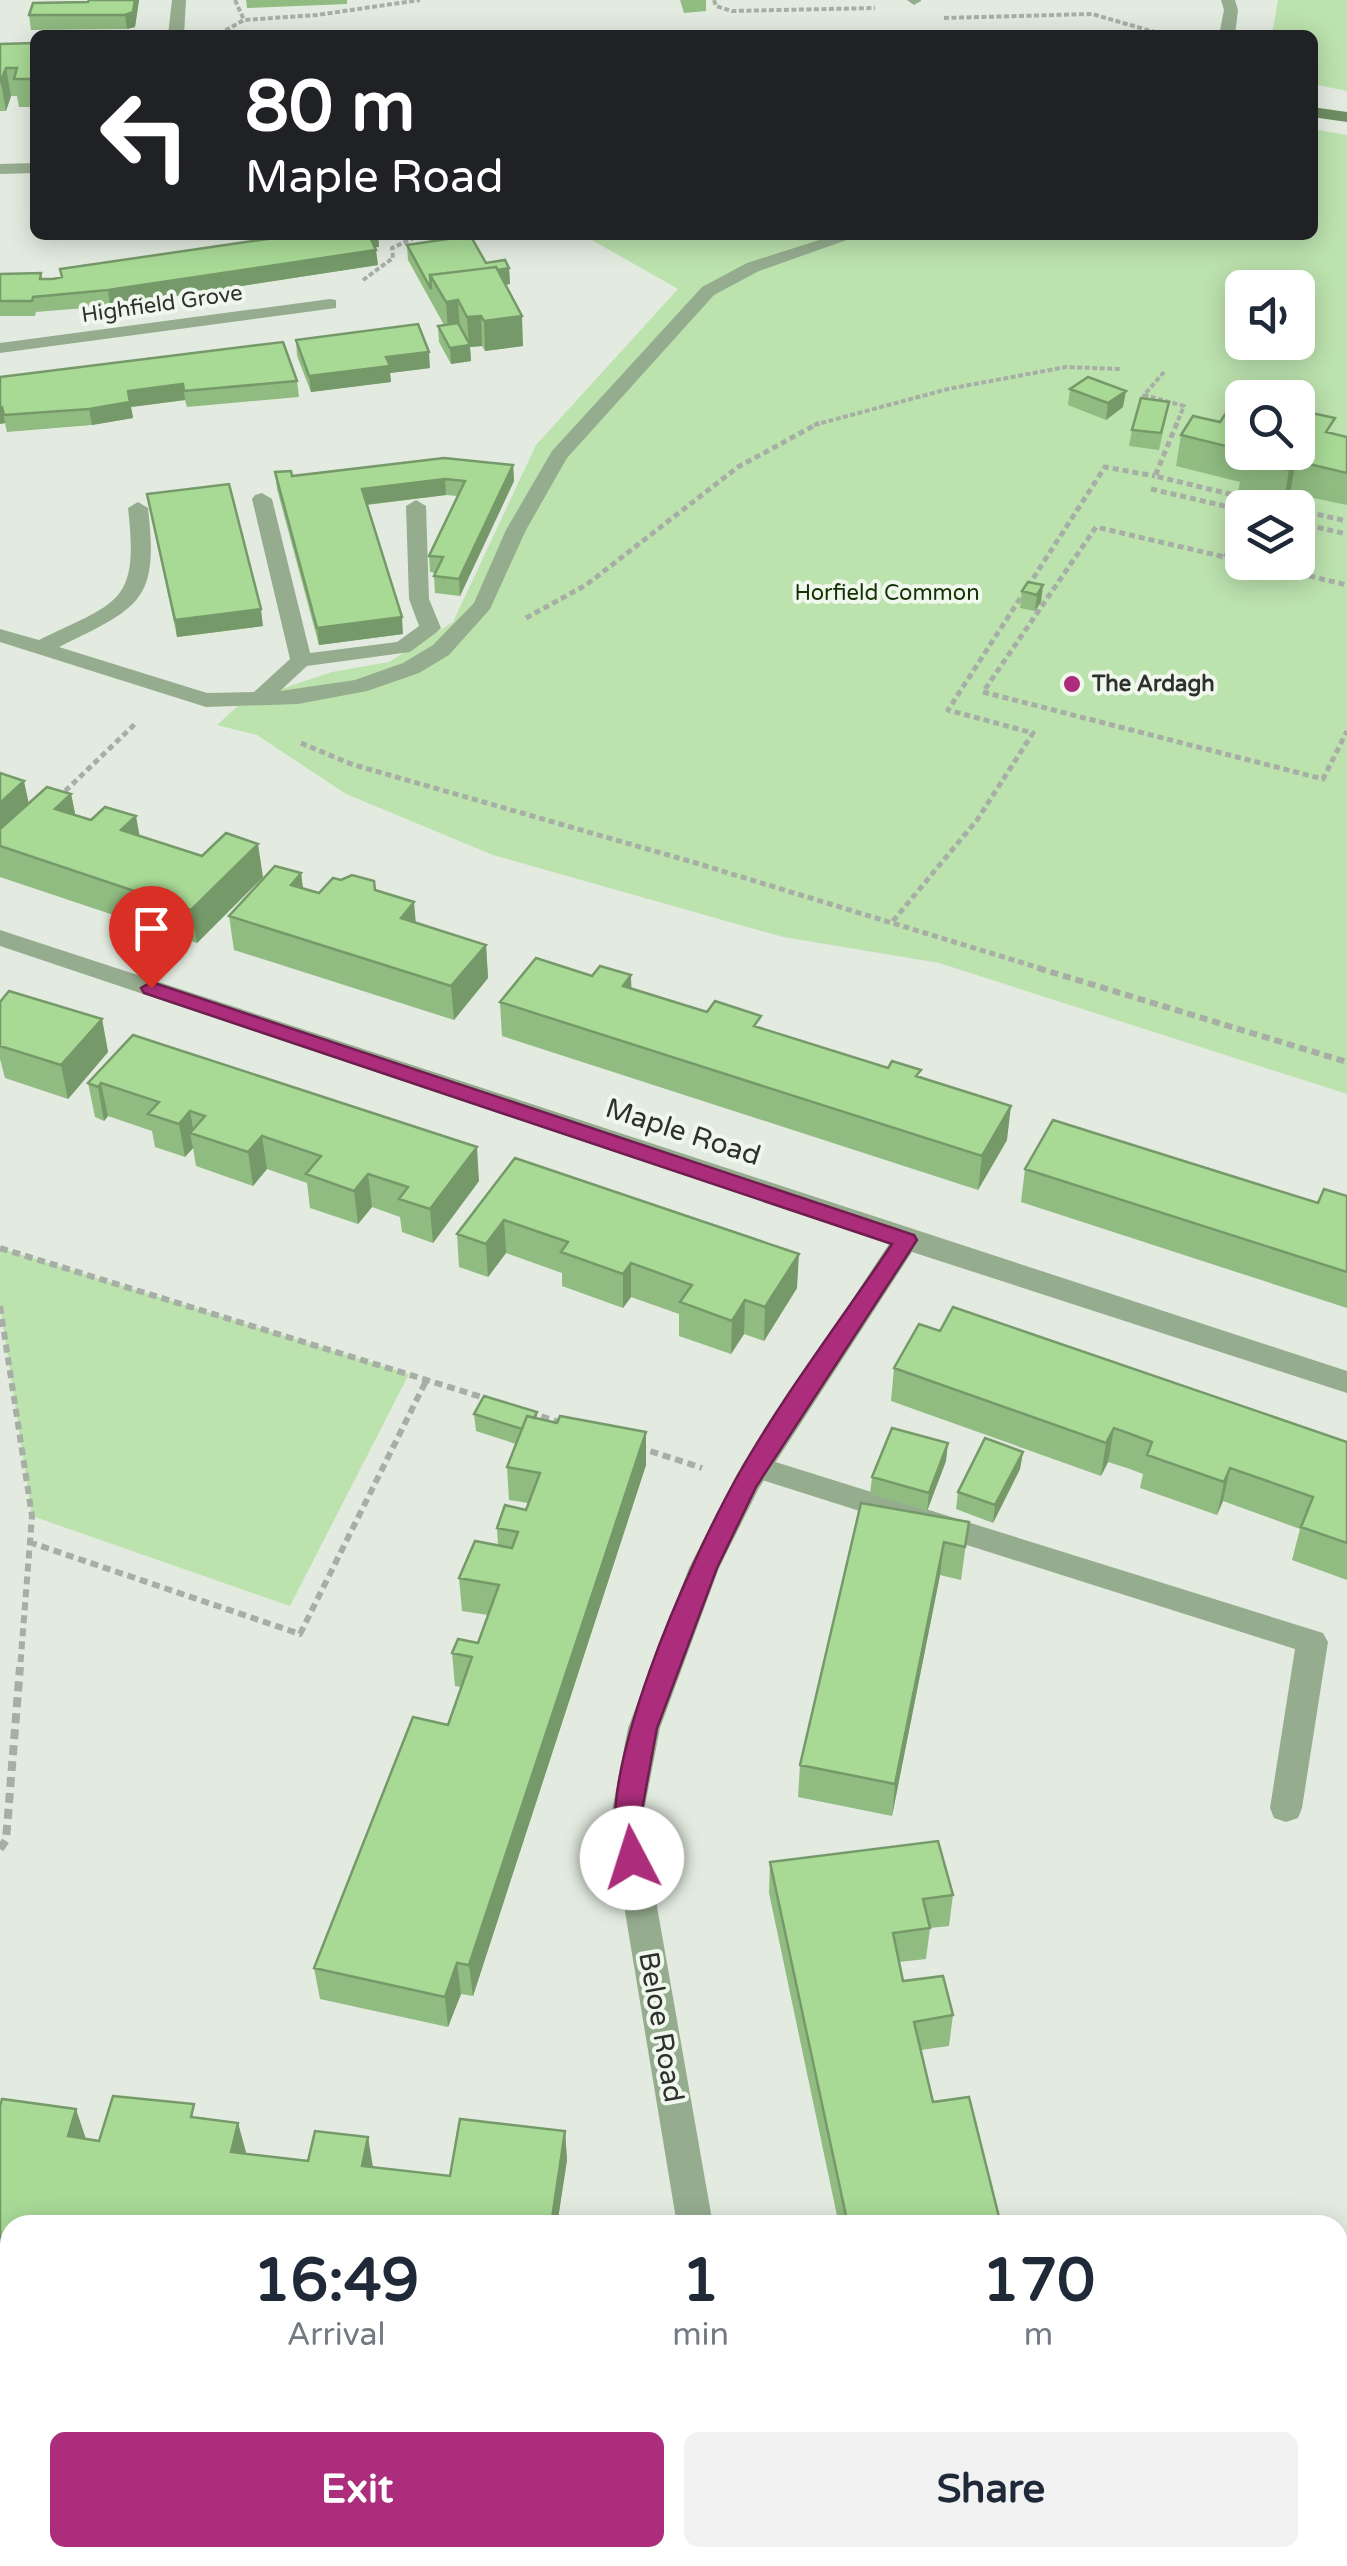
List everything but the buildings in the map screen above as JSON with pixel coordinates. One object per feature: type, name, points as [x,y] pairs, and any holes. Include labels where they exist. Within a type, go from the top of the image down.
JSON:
[{"type":"main road","points":[[1318,113],[1347,117]]},
{"type":"street","points":[[176,30],[179,0]]},
{"type":"street","points":[[1228,0],[1229,30]]},
{"type":"street","points":[[0,168],[30,168]]},
{"type":"street","points":[[0,636],[206,700],[257,701],[359,686],[411,668],[442,650],[483,605],[516,530],[559,455],[708,290],[753,267],[837,240]]},
{"type":"street","name":"Highfield Grove","points":[[0,348],[330,304]]},
{"type":"street","points":[[262,500],[301,660]]},
{"type":"street","points":[[257,701],[301,660],[402,648],[430,628],[419,600],[416,506]]},
{"type":"street","points":[[42,647],[103,615],[137,586],[142,562],[138,508]]},
{"type":"street","name":"Maple Road","points":[[0,938],[906,1240],[1347,1382]]},
{"type":"street","name":"Beloe Road","points":[[693,2215],[626,1821],[644,1728],[704,1568],[751,1474],[906,1240]]},
{"type":"street","points":[[751,1474],[1312,1642],[1286,1808]]},
{"type":"path","points":[[235,0],[244,20]]},
{"type":"path","points":[[227,30],[244,20],[317,15],[420,0]]},
{"type":"path","points":[[1092,14],[1148,30]]},
{"type":"path","points":[[330,304],[393,258],[392,248],[409,240]]},
{"type":"path","points":[[524,619],[586,585],[738,467],[822,421],[948,389],[1066,368],[1121,369]]},
{"type":"path","points":[[1156,476],[1184,406],[1144,394],[1164,372]]},
{"type":"path","points":[[893,922],[977,820],[1033,733],[948,710],[1106,468],[1156,476],[1225,495]]},
{"type":"path","points":[[1151,489],[1225,506]]},
{"type":"path","points":[[1315,514],[1347,521]]},
{"type":"path","points":[[1225,556],[1096,526],[984,692],[1323,779],[1347,731]]},
{"type":"path","points":[[1315,527],[1347,534]]},
{"type":"path","points":[[1315,577],[1347,585]]},
{"type":"path","points":[[1025,595],[1046,600]]},
{"type":"path","points":[[54,802],[170,690]]},
{"type":"path","points":[[206,700],[352,764],[893,922],[1347,1062]]},
{"type":"path","points":[[0,1248],[502,1404]]},
{"type":"path","points":[[0,1306],[32,1516],[6,1840],[0,1849]]},
{"type":"path","points":[[29,1542],[300,1634],[427,1380]]},
{"type":"path","points":[[521,1410],[577,1428]]},
{"type":"path","points":[[634,1446],[751,1474]]},
{"type":"green space","points":[[1278,0],[1347,0],[1347,91],[1318,85],[1318,30],[1273,30]]},
{"type":"green space","name":"Horfield Common","points":[[1318,130],[1347,135],[1347,1094],[939,963],[783,937],[493,855],[346,794],[257,735],[217,725],[242,702],[332,672],[389,662],[453,622],[536,445],[678,289],[592,240],[1318,240]]},
{"type":"green space","points":[[0,1248],[409,1374],[290,1606],[32,1516],[0,1306]]},
{"type":"place","name":"The Ardagh","points":[[1072,684]]},
{"type":"route","points":[[151,988],[906,1240],[746,1482],[704,1568],[644,1728],[626,1821],[632,1858]]}]
